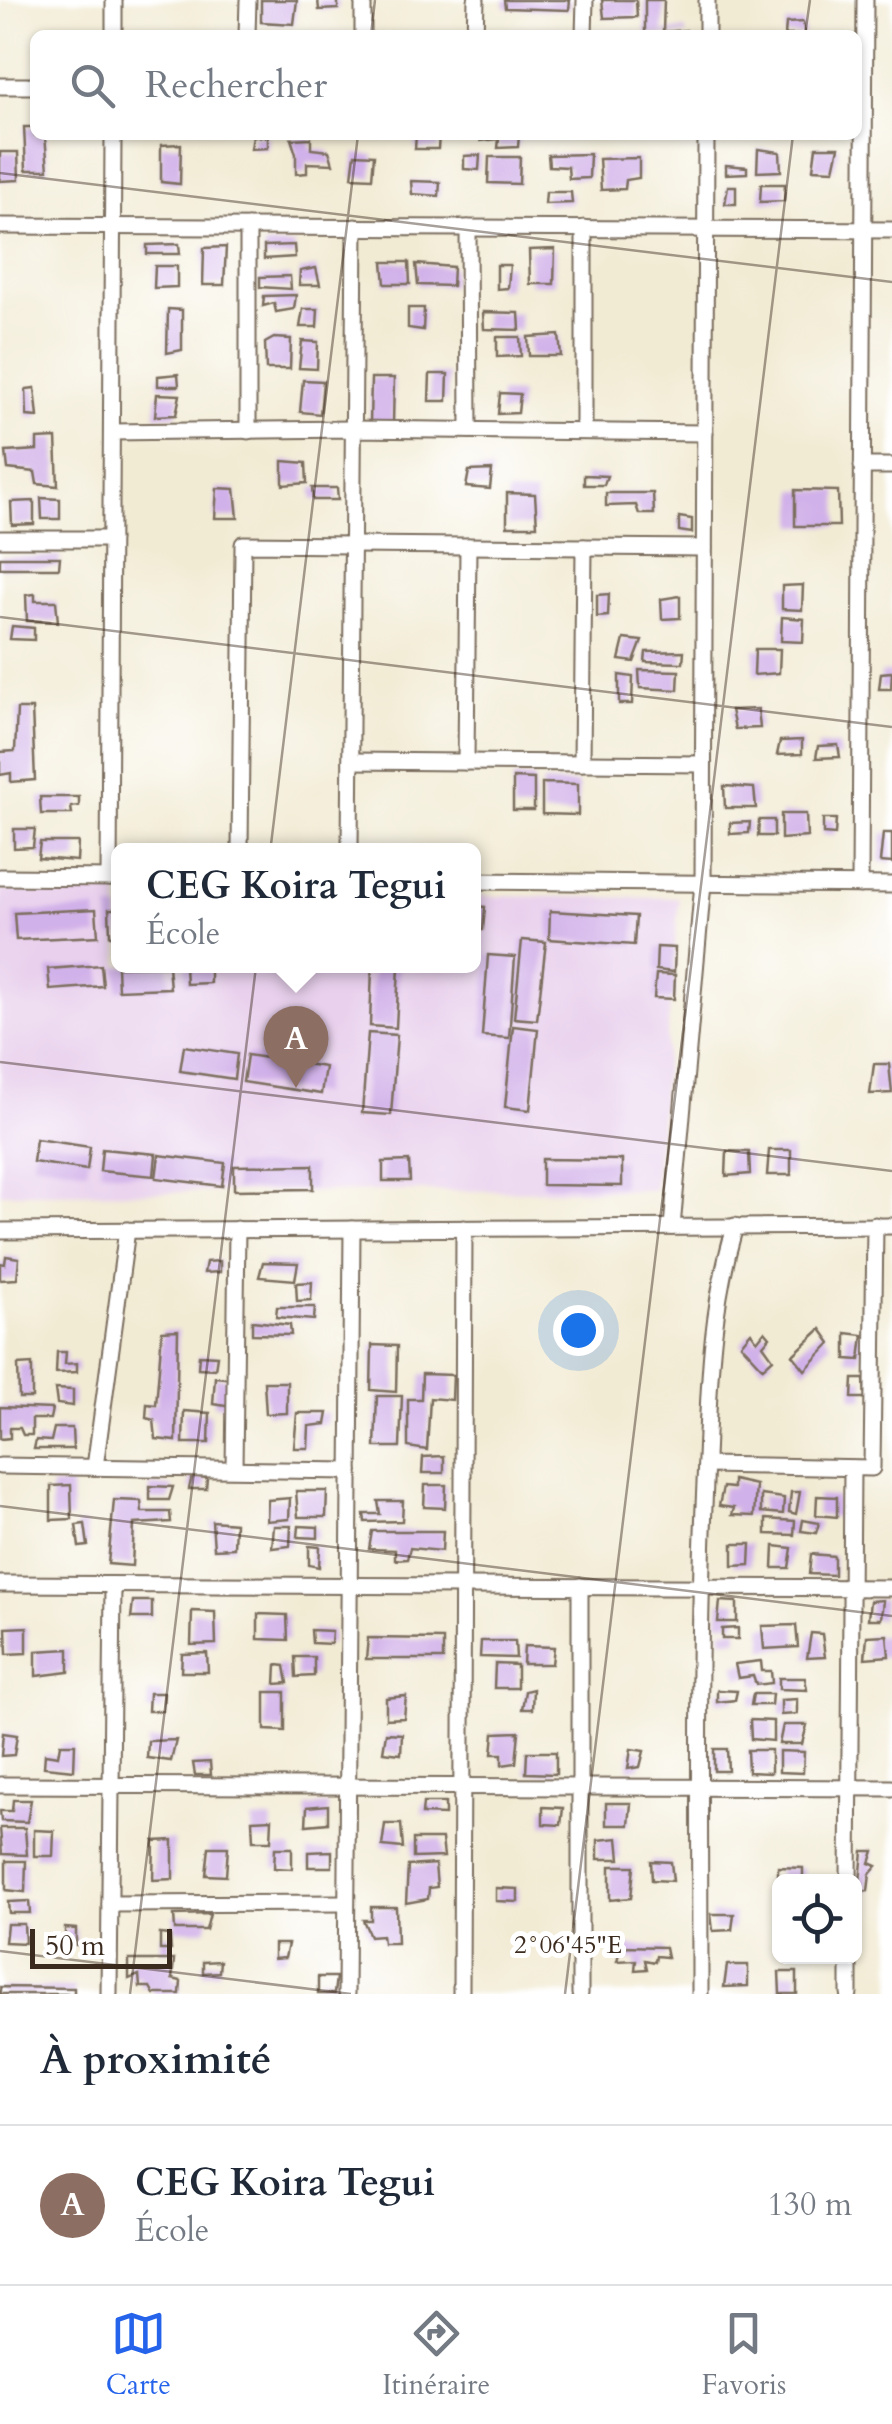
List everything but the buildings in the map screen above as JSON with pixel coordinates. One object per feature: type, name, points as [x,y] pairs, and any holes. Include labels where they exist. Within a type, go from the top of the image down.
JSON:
[{"type":"street","points":[[114,0],[114,30]]},
{"type":"street","points":[[248,0],[248,30]]},
{"type":"street","points":[[363,0],[363,30]]},
{"type":"street","points":[[475,30],[476,0]]},
{"type":"street","points":[[584,0],[584,30]]},
{"type":"street","points":[[707,0],[707,30]]},
{"type":"street","points":[[860,885],[865,0]]},
{"type":"street","points":[[0,86],[30,86]]},
{"type":"street","points":[[114,140],[114,843]]},
{"type":"street","points":[[672,1227],[702,883],[706,140]]},
{"type":"street","points":[[0,226],[892,230]]},
{"type":"street","points":[[248,227],[248,431]]},
{"type":"street","points":[[350,843],[355,227]]},
{"type":"street","points":[[468,228],[469,430]]},
{"type":"street","points":[[584,228],[584,429]]},
{"type":"street","points":[[112,432],[705,432]]},
{"type":"street","points":[[862,466],[892,466]]},
{"type":"street","points":[[0,539],[111,539]]},
{"type":"street","points":[[240,843],[243,544],[704,548]]},
{"type":"street","points":[[466,762],[468,546]]},
{"type":"street","points":[[582,763],[584,547]]},
{"type":"street","points":[[350,761],[703,764]]},
{"type":"street","points":[[0,877],[111,878]]},
{"type":"street","points":[[481,881],[892,885]]},
{"type":"street","points":[[700,1994],[700,1587],[713,1322],[735,1226]]},
{"type":"street","points":[[706,1465],[872,1468],[875,1226]]},
{"type":"street","points":[[0,1231],[892,1226]]},
{"type":"street","points":[[461,1994],[464,1228]]},
{"type":"street","points":[[346,1994],[352,1229]]},
{"type":"street","points":[[94,1467],[127,1230]]},
{"type":"street","points":[[234,1468],[237,1230]]},
{"type":"street","points":[[0,1466],[350,1471]]},
{"type":"street","points":[[850,1874],[852,1468]]},
{"type":"street","points":[[0,1584],[892,1588]]},
{"type":"street","points":[[109,1994],[113,1584]]},
{"type":"street","points":[[580,1586],[580,1994]]},
{"type":"street","points":[[0,1785],[892,1788]]},
{"type":"street","points":[[110,1904],[346,1903]]},
{"type":"street","points":[[849,1964],[849,1994]]},
{"type":"shaded area","points":[[0,890],[111,892],[111,973],[481,973],[481,896],[679,898],[654,1190],[0,1193]]},
{"type":"place","name":"CEG Koira Tegui","points":[[296,1088]]}]
